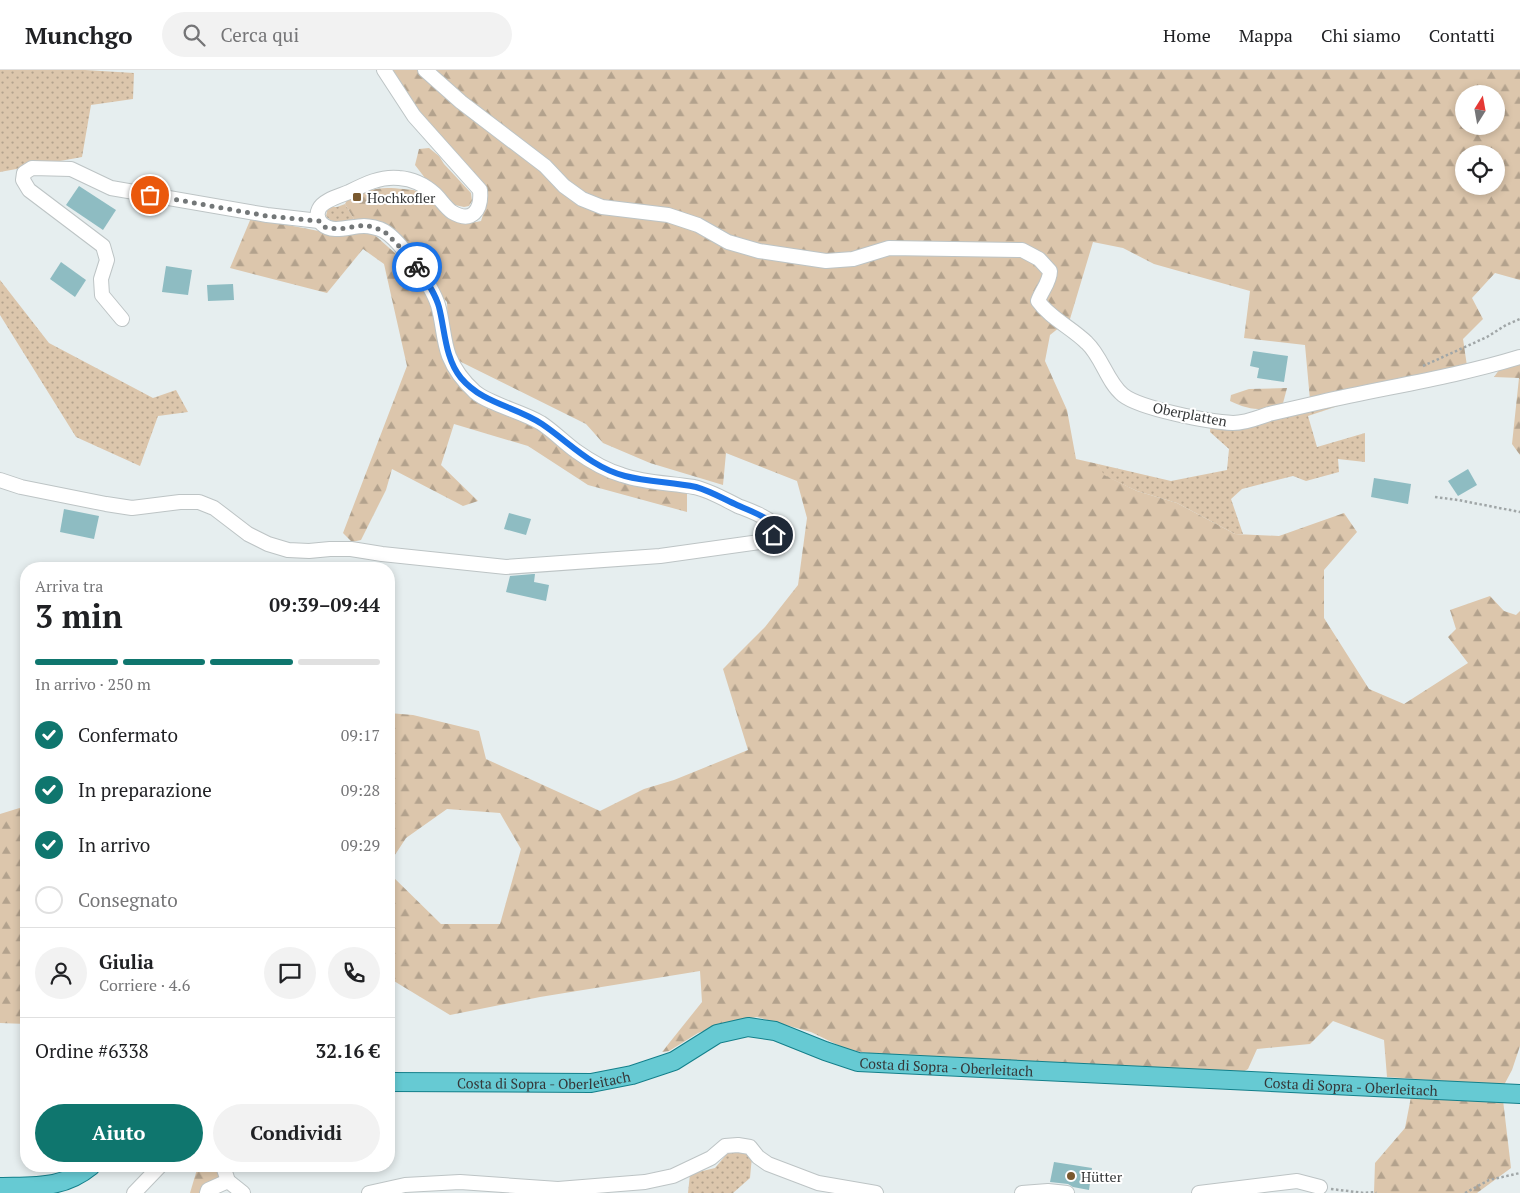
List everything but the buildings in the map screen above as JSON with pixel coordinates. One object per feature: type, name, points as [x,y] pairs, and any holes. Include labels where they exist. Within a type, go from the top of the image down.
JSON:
[{"type":"main road","name":"Costa di Sopra - Oberleitach","points":[[395,1082],[591,1083],[632,1075],[674,1061],[717,1034],[748,1027],[775,1031],[825,1052],[858,1062],[1520,1094]]},
{"type":"main road","points":[[0,1187],[54,1185],[84,1172]]},
{"type":"street","points":[[0,480],[21,487],[132,508],[180,502],[199,502],[214,508],[248,534],[268,544],[288,550],[351,549],[506,567],[660,556],[767,541],[774,535],[774,524],[766,517],[696,487],[624,476],[599,466],[577,452],[542,424],[523,413],[477,394],[460,377],[449,356],[438,305],[431,288],[415,263],[384,231],[366,225],[339,229],[326,228],[319,221],[317,213],[319,207],[326,202],[369,182],[385,178],[400,178],[418,182],[435,194],[452,211],[462,216],[471,216],[479,210],[480,190],[414,116],[384,70]]},
{"type":"street","name":"Oberplatten","points":[[424,70],[461,102],[545,166],[564,186],[582,199],[602,207],[668,215],[698,225],[728,242],[759,251],[826,261],[852,260],[889,248],[1022,250],[1039,259],[1050,271],[1050,278],[1041,292],[1038,301],[1044,310],[1088,344],[1123,395],[1134,402],[1148,407],[1191,417],[1232,423],[1252,421],[1267,415],[1319,402],[1481,369],[1520,357]]},
{"type":"street","points":[[122,319],[102,295],[100,280],[107,260],[103,246],[28,190],[22,180],[24,173],[32,168],[71,170],[111,188],[267,216],[319,221]]},
{"type":"street","points":[[369,1193],[405,1185],[460,1182],[558,1189],[646,1182],[673,1176],[711,1158],[725,1146],[738,1145],[750,1147],[758,1157],[768,1164],[818,1183],[876,1193]]},
{"type":"street","points":[[134,1193],[154,1172]]},
{"type":"street","points":[[224,1172],[228,1181],[242,1193]]},
{"type":"street","points":[[206,1193],[208,1190],[228,1181]]},
{"type":"street","points":[[1199,1193],[1297,1181],[1320,1187]]},
{"type":"street","points":[[1022,1193],[1048,1191],[1067,1193]]},
{"type":"path","points":[[1423,366],[1487,337],[1506,324],[1520,319]]},
{"type":"path","points":[[1435,497],[1520,512]]},
{"type":"path","points":[[1465,1193],[1489,1180],[1520,1173]]},
{"type":"path","points":[[1320,1187],[1342,1191],[1376,1193]]},
{"type":"green space","points":[[0,70],[85,70],[134,73],[133,99],[91,105],[82,157],[0,172]]},
{"type":"green space","points":[[392,70],[1520,70],[1520,280],[1495,273],[1472,298],[1483,319],[1463,339],[1467,366],[1310,400],[1305,345],[1244,338],[1250,291],[1154,264],[1123,248],[1093,242],[1070,319],[1050,335],[1045,361],[1067,410],[1076,459],[1098,464],[1104,475],[1137,491],[1177,503],[1235,534],[1279,536],[1344,513],[1357,532],[1324,570],[1324,618],[1369,689],[1404,704],[1468,663],[1448,637],[1456,629],[1450,610],[1490,596],[1504,611],[1516,615],[1520,611],[1520,1046],[1512,1070],[1504,1085],[1387,1077],[1384,1040],[1333,1021],[1310,1044],[1257,1049],[1248,1069],[1243,1072],[876,1054],[848,1050],[811,1032],[757,1017],[733,1021],[698,1033],[669,1051],[662,1052],[702,1002],[700,971],[540,997],[450,1015],[395,982],[395,879],[441,924],[500,924],[521,849],[500,813],[447,809],[406,838],[395,855],[395,714],[413,715],[479,731],[486,759],[600,811],[644,789],[674,780],[748,750],[723,669],[765,627],[798,585],[807,518],[797,481],[726,453],[723,485],[650,463],[603,443],[586,424],[457,360],[448,329],[447,302],[371,221],[354,219],[345,204],[348,198],[363,192],[388,188],[417,191],[428,197],[453,219],[460,222],[481,221],[485,208],[448,148],[408,96]]},
{"type":"green space","points":[[429,148],[439,156],[471,193],[472,201],[469,206],[455,205],[425,178],[415,165],[419,149]]},
{"type":"green space","points":[[345,204],[354,219],[335,222],[326,216],[328,207],[337,207]]},
{"type":"green space","points":[[251,218],[329,233],[369,230],[396,254],[420,280],[431,298],[455,378],[542,432],[558,445],[687,491],[687,512],[588,485],[528,446],[454,424],[441,465],[478,501],[463,506],[392,469],[386,490],[361,540],[352,542],[343,533],[407,366],[384,264],[363,249],[327,293],[230,268]]},
{"type":"green space","points":[[0,280],[49,343],[153,398],[176,390],[188,412],[158,416],[140,466],[76,437],[0,315]]},
{"type":"green space","points":[[1520,363],[1520,455],[1512,444],[1519,378],[1494,377],[1499,370]]},
{"type":"green space","points":[[1287,388],[1282,407],[1255,409],[1230,401],[1231,395],[1249,389]]},
{"type":"green space","points":[[1371,395],[1308,416],[1317,447],[1365,433],[1365,462],[1338,459],[1339,472],[1306,481],[1293,476],[1242,489],[1231,499],[1243,534],[1235,534],[1177,503],[1137,491],[1103,475],[1098,464],[1171,481],[1227,470],[1229,449],[1210,432],[1211,423],[1270,417]]},
{"type":"green space","points":[[20,808],[20,1024],[0,1023],[0,814]]},
{"type":"green space","points":[[1411,1097],[1503,1100],[1511,1168],[1477,1193],[1374,1193],[1375,1163],[1405,1128]]},
{"type":"green space","points":[[731,1149],[743,1150],[752,1156],[750,1178],[733,1193],[688,1193],[690,1174],[715,1168]]},
{"type":"green space","points":[[196,1172],[219,1172],[221,1177],[203,1193],[190,1193]]},
{"type":"way so far","points":[[150,195],[267,216],[319,221],[326,228],[339,229],[366,225],[384,231],[417,267]]},
{"type":"place","name":"Hochkofler","points":[[357,197]]},
{"type":"place","name":"Hütter","points":[[1071,1176]]},
{"type":"route","points":[[417,267],[431,288],[438,305],[449,356],[460,377],[477,394],[523,413],[542,424],[577,452],[599,466],[624,476],[696,487],[766,517],[774,524],[774,535]]}]
